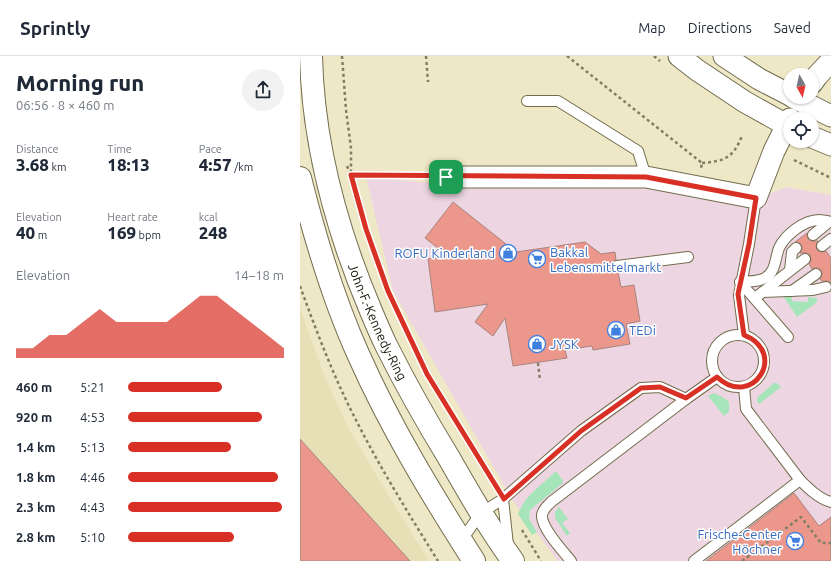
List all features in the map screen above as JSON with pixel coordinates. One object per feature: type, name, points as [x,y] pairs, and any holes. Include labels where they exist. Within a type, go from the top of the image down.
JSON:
[{"type":"main road","name":"John-F.-Kennedy-Ring","points":[[310,56],[315,109],[323,156],[341,230],[355,271],[386,346],[419,408],[511,559]]},
{"type":"main road","name":"John-F.-Kennedy-Ring","points":[[300,178],[323,261],[358,354],[394,428],[474,561]]},
{"type":"street","points":[[679,56],[745,102],[783,120]]},
{"type":"street","points":[[724,56],[759,79],[783,91]]},
{"type":"street","points":[[819,74],[831,61]]},
{"type":"street","points":[[808,104],[831,116]]},
{"type":"street","points":[[446,177],[646,177],[756,198],[783,137]]},
{"type":"street","points":[[819,140],[831,145]]},
{"type":"lane","points":[[527,101],[558,101],[638,151],[646,177]]},
{"type":"lane","points":[[744,335],[738,294],[749,244],[756,198]]},
{"type":"lane","points":[[740,282],[756,281],[765,278],[774,268],[779,248],[784,240],[807,222],[818,220],[830,222]]},
{"type":"lane","points":[[813,235],[830,222]]},
{"type":"lane","points":[[822,246],[831,239]]},
{"type":"lane","points":[[790,270],[792,252],[796,248]]},
{"type":"lane","points":[[617,266],[688,257]]},
{"type":"lane","points":[[754,298],[805,259]]},
{"type":"lane","points":[[792,291],[816,274]]},
{"type":"lane","points":[[740,282],[788,337]]},
{"type":"lane","points":[[763,292],[813,290],[826,287]]},
{"type":"lane","points":[[734,335],[744,335],[752,338],[758,343],[765,357],[765,365],[757,380],[744,387],[736,388],[727,385],[717,377],[712,363],[713,353],[718,344],[725,338],[734,335]]},
{"type":"lane","points":[[571,561],[548,532],[542,515],[545,508],[686,398],[717,377]]},
{"type":"lane","points":[[461,541],[481,512],[504,499],[581,431],[641,388],[660,387],[686,398]]},
{"type":"lane","points":[[744,387],[746,408],[800,480],[810,490],[826,501],[831,502]]},
{"type":"lane","points":[[694,561],[800,480]]},
{"type":"lane","points":[[504,499],[511,559]]},
{"type":"path","points":[[342,56],[346,110],[351,148],[351,175],[366,229],[388,291],[427,374],[504,499]]},
{"type":"path","points":[[426,56],[428,82]]},
{"type":"path","points":[[567,56],[702,163],[717,162],[726,159],[738,146],[742,136]]},
{"type":"path","points":[[794,160],[831,178]]},
{"type":"path","points":[[698,187],[702,163]]},
{"type":"path","points":[[351,175],[446,177]]},
{"type":"path","points":[[300,286],[335,375],[357,423],[438,561]]},
{"type":"path","points":[[538,362],[540,380]]},
{"type":"path","points":[[742,561],[801,517],[821,543],[831,544]]},
{"type":"shaded area","points":[[539,176],[756,199],[786,187],[831,195],[831,561],[558,561],[513,501],[393,291],[366,177],[433,183]]},
{"type":"shaded area","points":[[300,308],[324,375],[348,427],[429,561],[300,561]]},
{"type":"green space","points":[[783,296],[792,296],[792,301],[808,302],[808,297],[817,298],[817,300],[816,303],[797,317]]},
{"type":"green space","points":[[774,383],[777,383],[781,387],[759,404],[757,401],[758,397]]},
{"type":"green space","points":[[714,393],[729,402],[729,412],[724,416],[708,396]]},
{"type":"green space","points":[[556,471],[563,483],[530,510],[529,519],[537,532],[532,535],[518,514],[529,496]]},
{"type":"green space","points":[[559,507],[568,519],[562,523],[570,533],[567,536],[555,518],[555,512]]},
{"type":"building","points":[[453,202],[516,252],[585,242],[601,254],[615,252],[616,260],[611,263],[611,267],[614,272],[618,272],[621,287],[634,285],[640,321],[626,324],[630,344],[593,350],[592,346],[565,350],[567,358],[513,366],[505,318],[493,336],[475,322],[488,304],[435,312],[428,259],[448,256],[425,238]]},
{"type":"building","points":[[807,233],[808,239],[811,241],[818,241],[816,246],[817,250],[822,252],[826,251],[831,258],[831,283],[820,279],[822,274],[821,270],[816,268],[812,269],[809,264],[811,261],[810,255],[807,253],[800,253],[802,246],[800,243],[795,242]]},
{"type":"building","points":[[300,439],[410,561],[300,561]]},
{"type":"building","points":[[794,493],[819,526],[831,517],[831,561],[706,561]]},
{"type":"place","name":"ROFU Kinderland","points":[[508,253]]},
{"type":"place","name":"Bakkal Lebensmittelmarkt","points":[[537,259]]},
{"type":"place","name":"TEDi","points":[[616,330]]},
{"type":"place","name":"JYSK","points":[[537,344]]},
{"type":"place","name":"Frische-Center Höchner","points":[[795,541]]},
{"type":"route","points":[[351,175],[446,177],[646,177],[756,198],[749,244],[738,294],[744,335],[752,338],[758,343],[765,357],[765,365],[762,373],[757,380],[751,384],[736,388],[722,383],[717,377],[686,398],[660,387],[641,388],[581,431],[504,499],[427,374],[388,291],[366,229],[351,175]]}]
